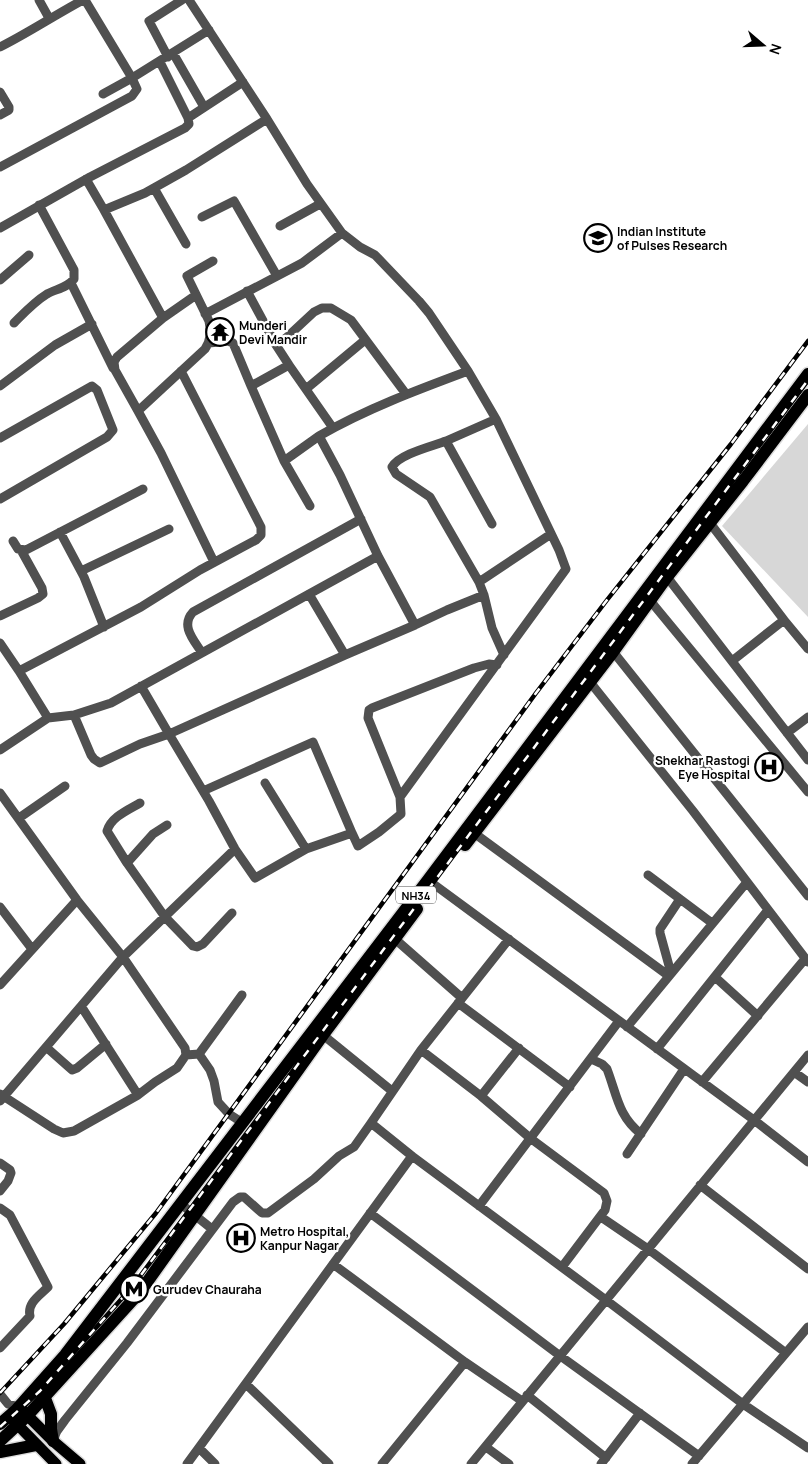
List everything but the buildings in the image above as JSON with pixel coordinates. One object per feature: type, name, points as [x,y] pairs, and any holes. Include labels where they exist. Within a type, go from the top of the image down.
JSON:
[{"type":"highway","name":"NH34","points":[[664,573],[710,523],[790,408],[808,374]]},
{"type":"highway","name":"NH34","points":[[0,1441],[14,1415],[65,1355],[431,882],[790,408],[808,395]]},
{"type":"highway","name":"NH34","points":[[14,1415],[45,1398],[54,1385],[140,1292],[323,1035],[395,939],[431,882],[474,833],[590,682],[610,648]]},
{"type":"highway","points":[[45,1398],[51,1414],[53,1440]]},
{"type":"highway","points":[[0,1452],[36,1445]]},
{"type":"main road","points":[[14,1415],[53,1440],[80,1464]]},
{"type":"main road","points":[[14,1415],[36,1445],[56,1464]]},
{"type":"street","points":[[39,0],[48,18]]},
{"type":"street","points":[[0,47],[8,44],[48,18],[84,0],[137,89],[134,94],[0,167]]},
{"type":"street","points":[[0,228],[86,179],[185,128],[189,124],[167,57],[149,21],[182,0]]},
{"type":"street","points":[[189,0],[320,204],[342,233],[376,255],[419,301],[468,371],[496,419],[559,550],[566,569],[400,797]]},
{"type":"street","points":[[104,94],[209,30]]},
{"type":"street","points":[[167,57],[204,107]]},
{"type":"street","points":[[188,118],[243,82]]},
{"type":"street","points":[[0,92],[9,107],[9,110],[0,115]]},
{"type":"street","points":[[104,210],[154,188],[267,119]]},
{"type":"street","points":[[86,179],[163,318]]},
{"type":"street","points":[[154,188],[186,244]]},
{"type":"street","points":[[202,217],[234,201],[277,276]]},
{"type":"street","points":[[280,226],[320,204]]},
{"type":"street","points":[[14,323],[40,299],[71,283],[74,279],[74,270],[39,205]]},
{"type":"street","points":[[205,314],[302,263],[342,233]]},
{"type":"street","points":[[0,280],[29,255]]},
{"type":"street","points":[[209,343],[210,328],[187,276],[213,261]]},
{"type":"street","points":[[71,283],[160,453],[214,562]]},
{"type":"street","points":[[247,292],[276,345],[334,428]]},
{"type":"street","points":[[115,370],[114,362],[117,357],[163,318],[196,295]]},
{"type":"street","points":[[276,345],[314,312],[322,308],[331,308],[351,320],[406,394]]},
{"type":"street","points":[[0,386],[55,345],[92,324]]},
{"type":"street","points":[[306,390],[366,340]]},
{"type":"street","points":[[138,411],[182,371],[209,343],[233,342],[250,386],[284,460],[310,506]]},
{"type":"street","points":[[250,386],[289,364]]},
{"type":"street","points":[[19,671],[141,607],[214,562],[256,540],[261,534],[182,371]]},
{"type":"street","points":[[284,460],[334,428],[406,394],[468,371]]},
{"type":"street","points":[[0,438],[92,386],[97,390],[113,430],[107,437],[0,499]]},
{"type":"street","points":[[496,419],[402,458],[392,467],[396,474],[430,497],[479,582],[492,628],[504,655]]},
{"type":"street","points":[[319,436],[415,626]]},
{"type":"street","points":[[446,441],[492,524]]},
{"type":"street","points":[[21,550],[26,550],[143,489]]},
{"type":"street","points":[[202,653],[187,627],[193,612],[361,519]]},
{"type":"street","points":[[710,523],[808,649]]},
{"type":"street","points":[[81,571],[169,529]]},
{"type":"street","points":[[60,532],[81,571],[104,627]]},
{"type":"street","points":[[479,582],[551,534]]},
{"type":"street","points":[[0,616],[43,594],[42,588],[21,550],[16,547],[13,541]]},
{"type":"street","points":[[0,750],[48,718],[74,715],[111,702],[378,556]]},
{"type":"street","points":[[664,573],[808,760]]},
{"type":"street","points":[[309,594],[345,655]]},
{"type":"street","points":[[74,715],[91,755],[94,760],[100,763],[484,595]]},
{"type":"street","points":[[647,597],[808,792]]},
{"type":"street","points":[[732,661],[784,620]]},
{"type":"street","points":[[0,643],[48,718]]},
{"type":"street","points":[[610,648],[808,896]]},
{"type":"street","points":[[203,791],[314,742],[358,846],[401,814],[400,797],[368,718],[369,710],[474,668],[489,664],[497,665]]},
{"type":"street","points":[[590,682],[693,811],[807,961],[702,1082]]},
{"type":"street","points":[[141,686],[235,849],[255,878],[306,849],[352,833]]},
{"type":"street","points":[[787,733],[808,718]]},
{"type":"street","points":[[265,783],[306,849]]},
{"type":"street","points":[[19,818],[65,786]]},
{"type":"street","points":[[0,793],[77,900],[123,957],[185,1048],[186,1055],[177,1068],[138,1095],[74,1131],[63,1133],[1,1097],[123,957],[235,849]]},
{"type":"street","points":[[140,803],[113,820],[107,830],[127,863],[166,917],[189,943],[197,947],[203,944],[232,913]]},
{"type":"street","points":[[127,863],[153,834],[167,825]]},
{"type":"street","points":[[474,833],[670,975]]},
{"type":"street","points":[[648,875],[712,923]]},
{"type":"street","points":[[431,882],[754,1120],[808,1162]]},
{"type":"street","points":[[627,1027],[747,882]]},
{"type":"street","points":[[670,975],[660,929],[680,899]]},
{"type":"street","points":[[0,985],[77,900]]},
{"type":"street","points":[[0,907],[32,949]]},
{"type":"street","points":[[657,1049],[768,910]]},
{"type":"street","points":[[395,939],[460,1000],[570,1087]]},
{"type":"street","points":[[53,1440],[65,1420],[127,1343],[234,1202],[240,1197],[244,1197],[262,1213],[268,1213],[314,1179],[339,1156],[354,1147],[421,1050],[508,939]]},
{"type":"street","points":[[715,977],[758,1016]]},
{"type":"street","points":[[186,1055],[198,1054],[242,995]]},
{"type":"street","points":[[81,1006],[138,1095]]},
{"type":"street","points":[[479,1206],[619,1021]]},
{"type":"street","points":[[323,1035],[392,1091]]},
{"type":"street","points":[[46,1047],[72,1070],[106,1044]]},
{"type":"street","points":[[481,1096],[519,1048]]},
{"type":"street","points":[[421,1050],[481,1096],[530,1138],[604,1193],[607,1201],[601,1217],[562,1267]]},
{"type":"street","points":[[198,1054],[210,1070],[218,1102],[228,1114],[243,1123]]},
{"type":"street","points":[[472,1464],[808,1055]]},
{"type":"street","points":[[591,1059],[602,1064],[607,1069],[624,1117],[632,1128],[641,1134]]},
{"type":"street","points":[[627,1154],[684,1069]]},
{"type":"street","points":[[794,1072],[808,1082]]},
{"type":"street","points":[[371,1123],[412,1156],[743,1404],[808,1448]]},
{"type":"street","points":[[187,1464],[412,1156]]},
{"type":"street","points":[[0,1163],[10,1170],[11,1173],[8,1181],[0,1191]]},
{"type":"street","points":[[700,1185],[808,1269]]},
{"type":"street","points":[[181,1204],[212,1229]]},
{"type":"street","points":[[0,1208],[10,1215],[48,1287],[30,1304],[28,1310],[30,1316],[0,1348]]},
{"type":"street","points":[[370,1213],[699,1456]]},
{"type":"street","points":[[601,1217],[648,1249],[786,1353]]},
{"type":"street","points":[[333,1264],[465,1362],[525,1398],[604,1461],[640,1413]]},
{"type":"street","points":[[692,1464],[808,1327]]},
{"type":"street","points":[[382,1464],[465,1362]]},
{"type":"street","points":[[246,1384],[329,1464]]},
{"type":"street","points":[[0,1394],[14,1415]]},
{"type":"street","points":[[486,1446],[509,1464]]},
{"type":"street","points":[[199,1448],[215,1464]]},
{"type":"shaded area","points":[[808,424],[808,617],[722,526]]},
{"type":"railway","points":[[0,1393],[64,1324],[156,1213],[536,693],[731,444],[808,341]]},
{"type":"railway","points":[[0,1427],[40,1391],[132,1287],[808,380]]},
{"type":"place","name":"Indian Institute of Pulses Research","points":[[598,238]]},
{"type":"place","name":"Munderi Devi Mandir","points":[[220,332]]},
{"type":"place","name":"Shekhar Rastogi Eye Hospital","points":[[769,767]]},
{"type":"place","name":"Metro Hospital, Kanpur Nagar","points":[[241,1238]]},
{"type":"place","name":"Gurudev Chauraha","points":[[134,1289]]}]
